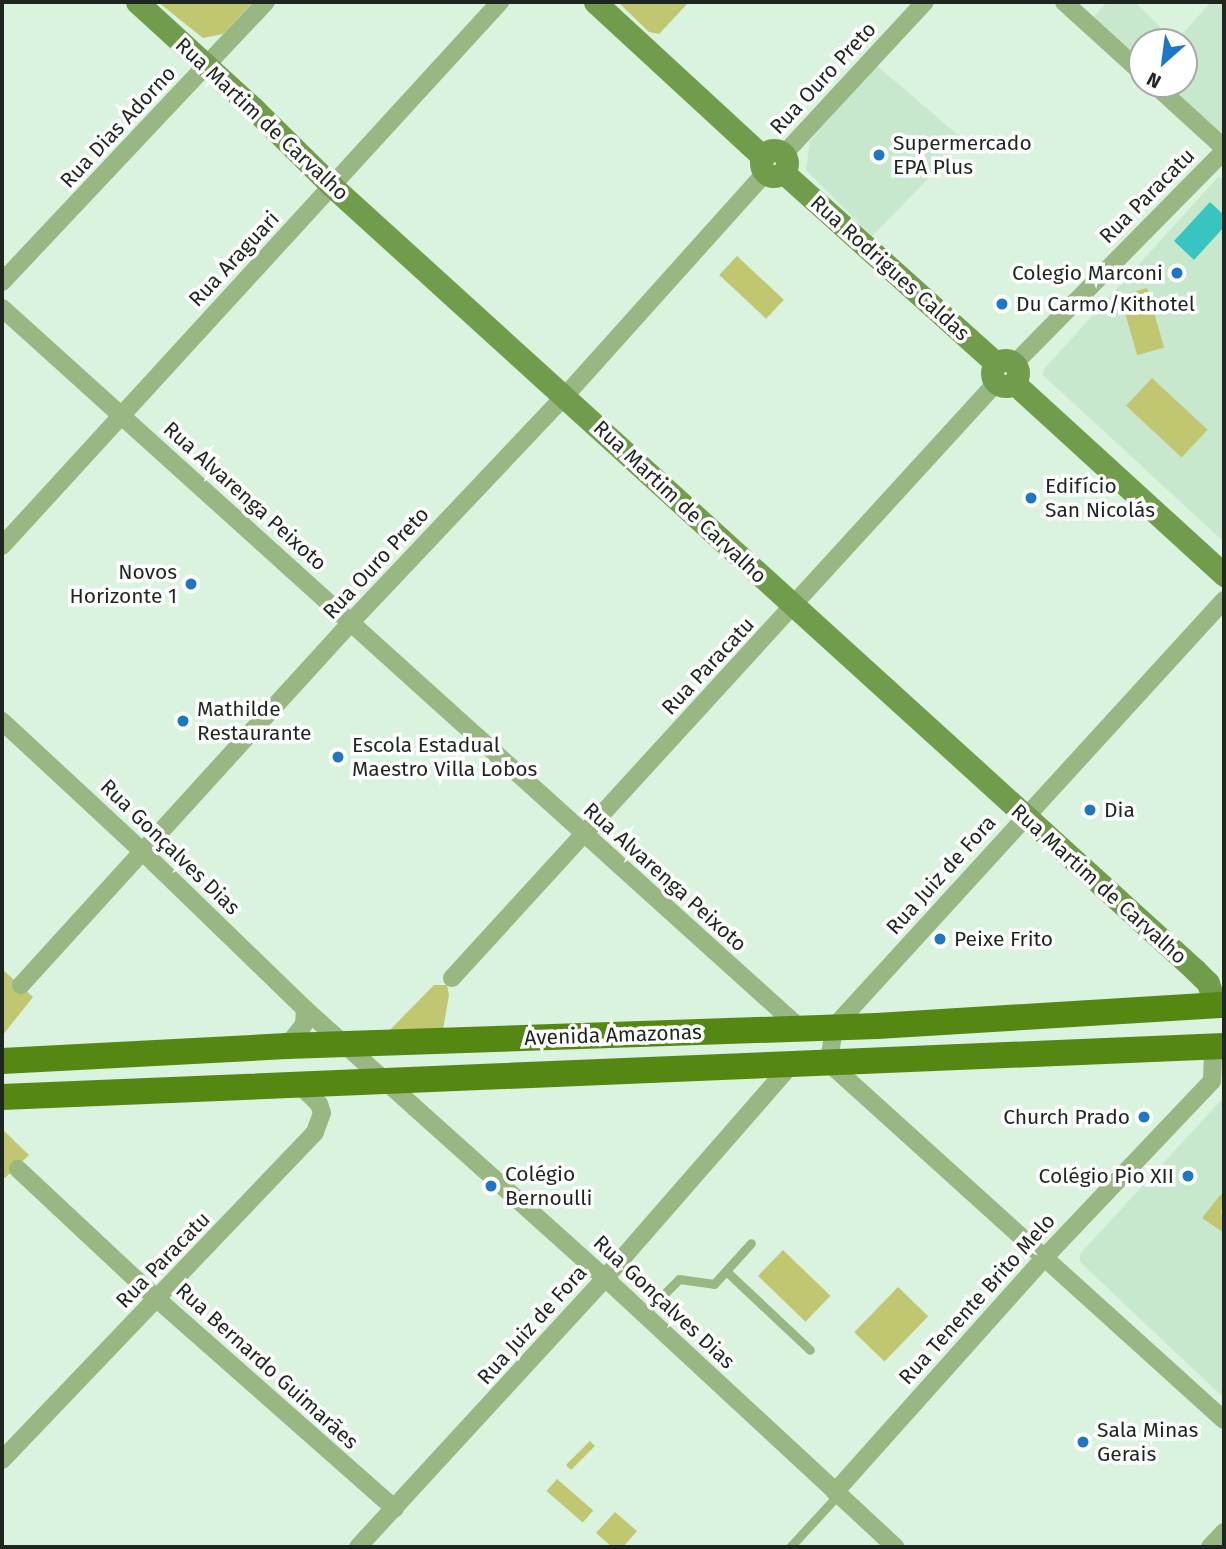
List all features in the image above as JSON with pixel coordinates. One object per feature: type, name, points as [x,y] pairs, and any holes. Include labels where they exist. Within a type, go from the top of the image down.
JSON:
[{"type":"main road","name":"Avenida Amazonas","points":[[2,1061],[287,1046],[834,1027],[1220,1005]]},
{"type":"main road","name":"Avenida Amazonas","points":[[2,1098],[298,1084],[782,1075],[829,1063],[1224,1046]]},
{"type":"street","name":"Rua Martim de Carvalho","points":[[137,2],[208,65],[332,186],[1208,983],[1220,1005]]},
{"type":"street","name":"Rua Dias Adorno","points":[[2,282],[265,2]]},
{"type":"street","name":"Rua Araguari","points":[[2,546],[500,2]]},
{"type":"street","name":"Rua Rodrigues Caldas","points":[[595,2],[1224,575]]},
{"type":"street","name":"Rua Ouro Preto","points":[[21,985],[350,623],[565,396],[774,164],[925,2]]},
{"type":"street","points":[[1064,2],[1128,60]]},
{"type":"street","points":[[1169,98],[1224,150]]},
{"type":"street","name":"Rua Paracatu","points":[[452,978],[1005,373],[1224,150]]},
{"type":"street","name":"Rua Alvarenga Peixoto","points":[[2,308],[800,1028]]},
{"type":"street","name":"Rua Juiz de Fora","points":[[834,1027],[1224,600]]},
{"type":"street","name":"Rua Gonçalves Dias","points":[[2,721],[143,852],[305,1009],[605,1278],[895,1547]]},
{"type":"street","points":[[287,1046],[304,1024],[305,1009]]},
{"type":"street","points":[[834,1027],[829,1063],[1224,1420]]},
{"type":"street","name":"Rua Tenente Brito Melo","points":[[836,1493],[1044,1258],[1212,1081],[1213,1054],[1198,1046]]},
{"type":"street","name":"Rua Juiz de Fora","points":[[358,1547],[605,1278],[782,1075]]},
{"type":"street","name":"Rua Paracatu","points":[[2,1460],[315,1132],[320,1121],[319,1104],[298,1084]]},
{"type":"street","name":"Rua Bernardo Guimarães","points":[[19,1169],[158,1299],[395,1509]]},
{"type":"street","points":[[1210,1547],[1224,1532]]},
{"type":"lane","points":[[644,1314],[679,1279],[714,1284],[751,1243]]},
{"type":"lane","points":[[726,1270],[810,1350]]},
{"type":"lane","points":[[790,1547],[836,1493]]},
{"type":"shaded area","points":[[1107,2],[1135,2],[1161,28],[1128,28],[1128,56],[1090,21]]},
{"type":"shaded area","points":[[1211,2],[1224,2],[1224,145],[1173,98],[1198,98],[1198,28],[1188,28]]},
{"type":"shaded area","name":"Supermercado EPA Plus","points":[[876,65],[965,141],[872,236],[806,170],[810,141]]},
{"type":"shaded area","name":"Colegio Marconi","points":[[1218,177],[1224,178],[1224,542],[1043,375],[1044,369]]},
{"type":"shaded area","name":"Colégio Pio XII","points":[[1224,1097],[1224,1398],[1080,1262],[1080,1254]]},
{"type":"green space","points":[[158,2],[253,2],[223,34],[203,38]]},
{"type":"green space","points":[[618,2],[689,2],[659,34],[649,32]]},
{"type":"green space","points":[[737,256],[784,300],[766,319],[719,275]]},
{"type":"green space","points":[[1147,288],[1164,348],[1137,355],[1120,296]]},
{"type":"green space","points":[[1152,378],[1208,430],[1182,458],[1126,406]]},
{"type":"green space","points":[[2,971],[33,997],[2,1036]]},
{"type":"green space","points":[[434,985],[447,985],[449,995],[442,1035],[383,1037]]},
{"type":"green space","points":[[2,1129],[29,1155],[5,1178],[2,1176]]},
{"type":"green space","points":[[1221,1194],[1224,1196],[1221,1214],[1224,1216],[1224,1233],[1202,1218]]},
{"type":"green space","points":[[783,1250],[830,1296],[805,1322],[758,1276]]},
{"type":"green space","points":[[898,1287],[928,1316],[884,1361],[854,1332]]},
{"type":"green space","points":[[590,1441],[595,1446],[571,1470],[566,1465]]},
{"type":"green space","points":[[557,1479],[593,1510],[583,1523],[547,1491]]},
{"type":"green space","points":[[615,1512],[637,1531],[623,1547],[612,1547],[596,1533]]},
{"type":"water","points":[[1210,202],[1224,215],[1224,227],[1194,260],[1174,241]]},
{"type":"place","name":"Supermercado EPA Plus","points":[[879,155]]},
{"type":"place","name":"Colegio Marconi","points":[[1177,273]]},
{"type":"place","name":"Du Carmo/Kithotel","points":[[1002,304]]},
{"type":"place","name":"Edifício San Nicolás","points":[[1031,498]]},
{"type":"place","name":"Novos Horizonte 1","points":[[191,584]]},
{"type":"place","name":"Mathilde Restaurante","points":[[183,721]]},
{"type":"place","name":"Escola Estadual Maestro Villa Lobos","points":[[338,757]]},
{"type":"place","name":"Dia","points":[[1090,810]]},
{"type":"place","name":"Peixe Frito","points":[[940,939]]},
{"type":"place","name":"Church Prado","points":[[1144,1117]]},
{"type":"place","name":"Colégio Pio XII","points":[[1188,1176]]},
{"type":"place","name":"Colégio Bernoulli","points":[[491,1186]]},
{"type":"place","name":"Sala Minas Gerais","points":[[1083,1442]]}]
